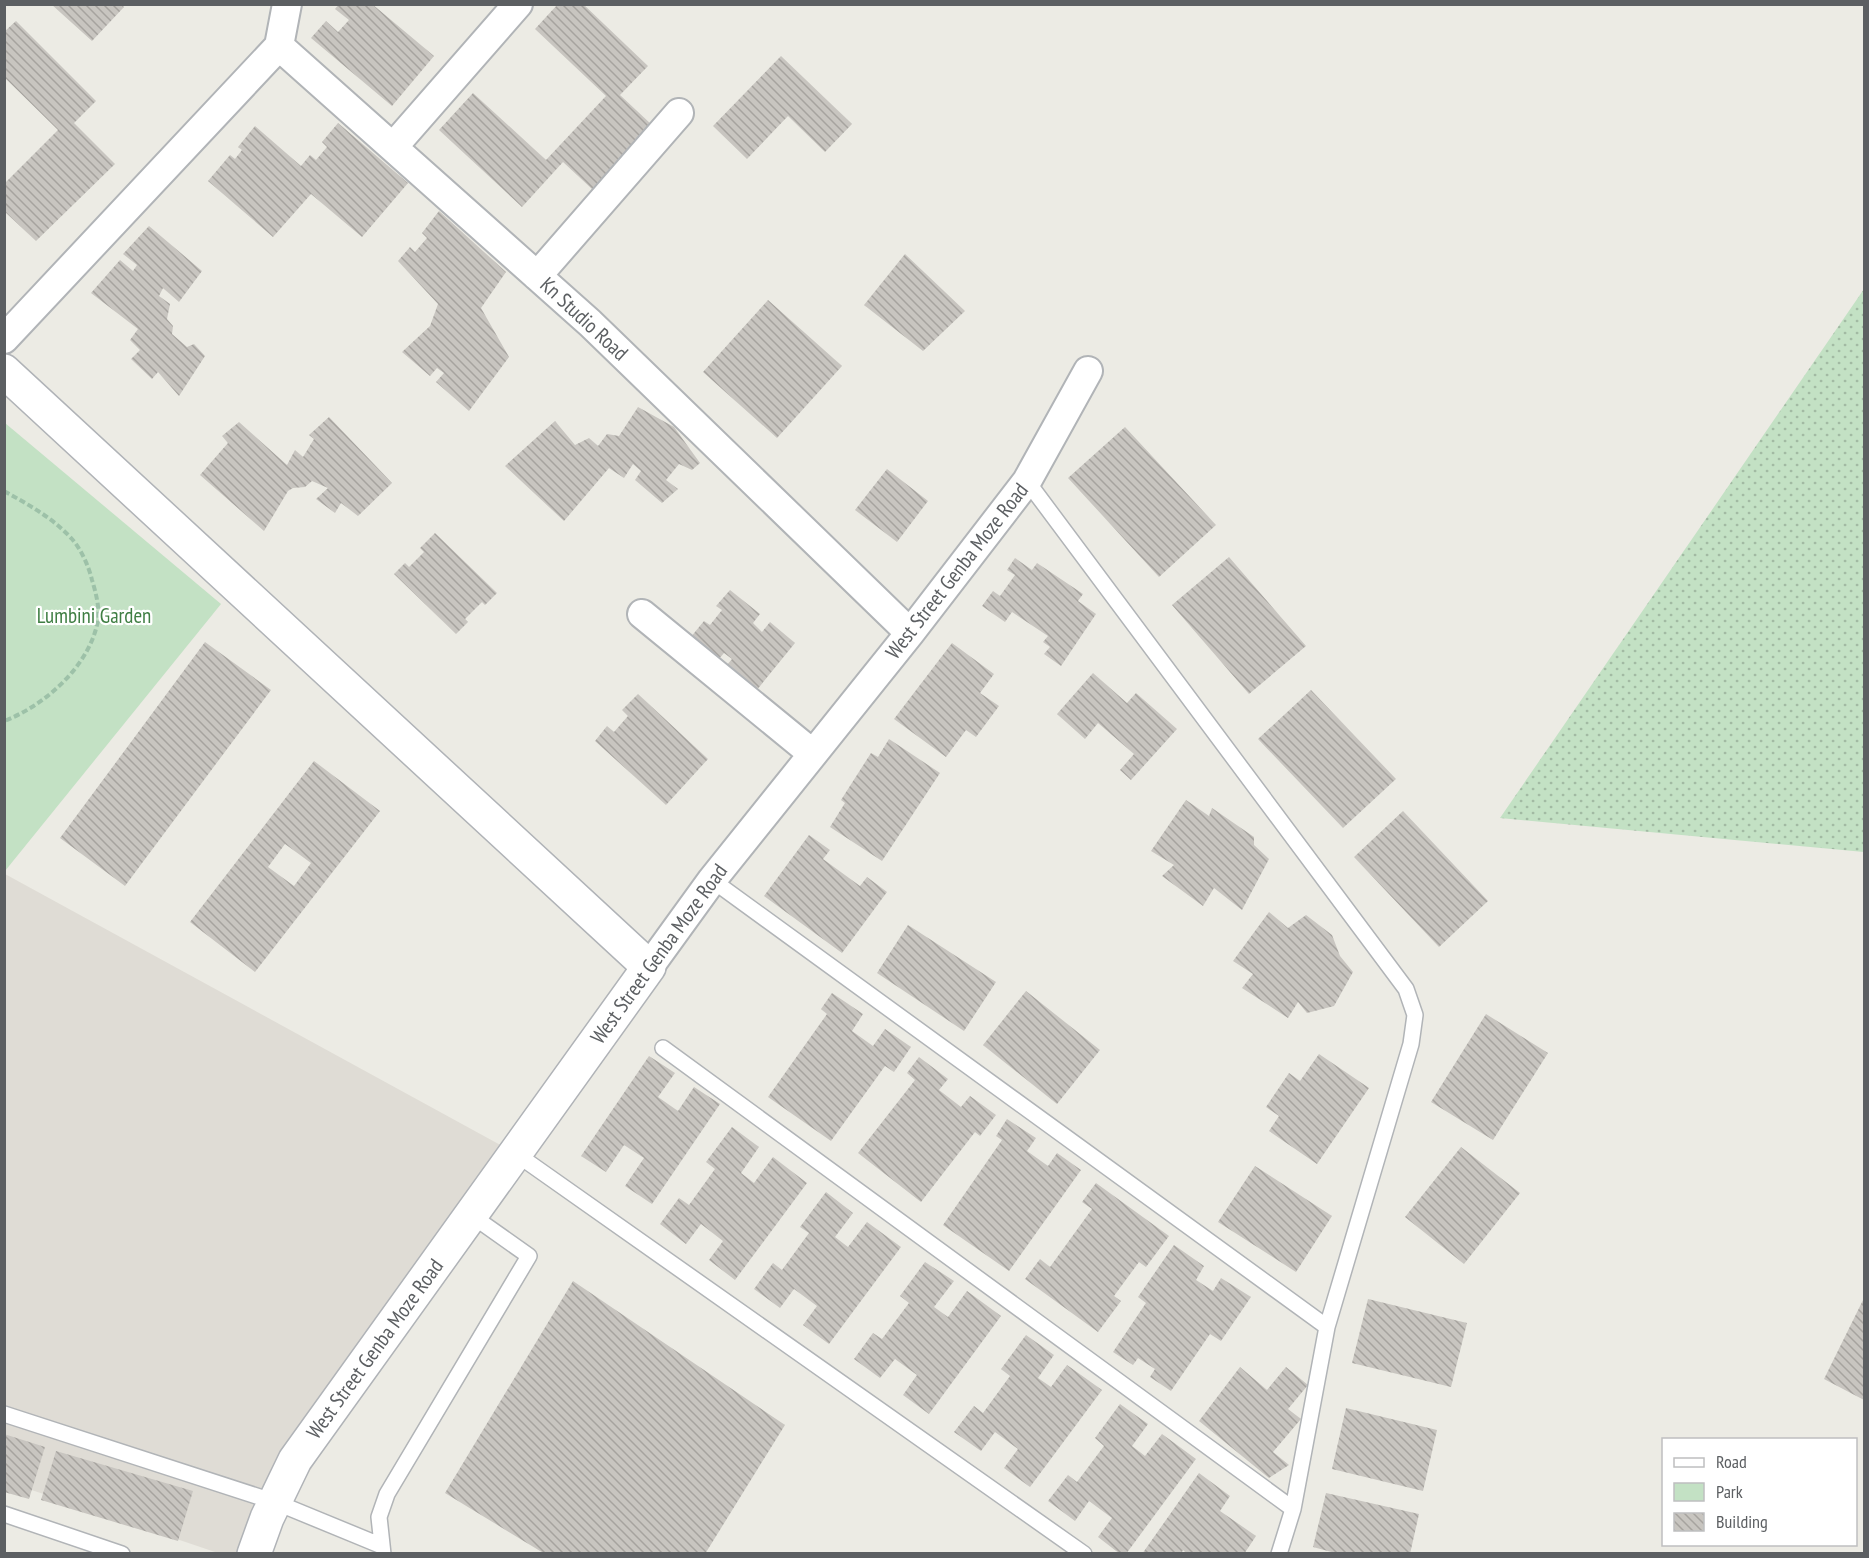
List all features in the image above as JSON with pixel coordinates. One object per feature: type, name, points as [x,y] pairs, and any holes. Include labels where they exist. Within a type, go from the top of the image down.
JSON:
[{"type":"street","points":[[4,339],[279,46],[287,4]]},
{"type":"street","points":[[393,147],[518,4]]},
{"type":"street","name":"Kn Studio Road","points":[[279,46],[590,323],[910,633]]},
{"type":"street","points":[[537,276],[679,113]]},
{"type":"street","points":[[4,371],[649,967]]},
{"type":"street","name":"West Street Genba Moze Road","points":[[254,1554],[274,1502],[294,1460],[712,879],[910,633],[1027,481],[1089,371]]},
{"type":"street","points":[[642,614],[813,754]]},
{"type":"lane","points":[[1027,481],[1406,989],[1415,1015],[1411,1044],[1327,1327],[1293,1509],[1279,1554]]},
{"type":"lane","points":[[712,879],[1327,1327]]},
{"type":"lane","points":[[663,1048],[1293,1509]]},
{"type":"lane","points":[[515,1153],[1084,1554]]},
{"type":"lane","points":[[4,1414],[274,1502],[382,1550],[379,1517],[387,1494],[529,1256],[471,1215]]},
{"type":"lane","points":[[4,1514],[123,1554]]},
{"type":"path","points":[[4,491],[43,513],[73,540],[90,571],[96,595],[98,623],[89,647],[59,688],[24,714],[4,722]]},
{"type":"shaded area","points":[[5,874],[515,1153],[257,1553],[218,1553],[5,1481]]},
{"type":"green space","points":[[1864,289],[1864,852],[1500,818]]},
{"type":"green space","name":"Lumbini Garden","points":[[5,423],[221,604],[5,871]]},
{"type":"building","points":[[51,4],[121,4],[124,7],[92,41]]},
{"type":"building","points":[[339,4],[372,4],[434,56],[392,106],[311,38],[326,21],[338,32],[349,20],[335,9]]},
{"type":"building","points":[[558,4],[583,4],[648,66],[620,95],[652,125],[592,189],[563,162],[522,207],[439,130],[473,93],[546,160],[606,96],[535,29]]},
{"type":"building","points":[[16,21],[96,101],[74,123],[115,164],[36,241],[4,211],[4,184],[58,130],[4,77],[4,32]]},
{"type":"building","points":[[781,56],[852,124],[825,152],[788,116],[747,159],[713,126]]},
{"type":"building","points":[[338,123],[408,183],[362,237],[311,194],[273,237],[208,181],[230,155],[235,159],[242,150],[238,147],[255,126],[301,166],[310,155],[316,160],[327,147],[322,142]]},
{"type":"building","points":[[439,211],[506,272],[481,308],[509,357],[469,411],[436,382],[444,373],[437,368],[430,376],[402,352],[430,326],[438,304],[398,261],[410,247],[415,252],[427,238],[422,233]]},
{"type":"building","points":[[149,226],[202,271],[179,302],[163,288],[159,296],[170,304],[167,319],[173,326],[172,334],[187,347],[194,344],[205,356],[179,396],[158,372],[152,379],[131,359],[140,350],[130,340],[138,329],[91,293],[120,260],[133,271],[137,265],[123,254]]},
{"type":"building","points":[[905,254],[965,311],[923,351],[864,305]]},
{"type":"building","points":[[768,300],[842,366],[777,438],[703,372]]},
{"type":"building","points":[[638,407],[674,427],[700,463],[692,470],[679,464],[666,480],[678,489],[662,503],[635,480],[641,471],[633,464],[624,478],[609,468],[564,521],[505,466],[555,421],[575,445],[589,438],[598,446],[607,434],[619,436]]},
{"type":"building","points":[[329,417],[392,483],[358,516],[341,503],[335,513],[316,499],[328,488],[312,481],[305,487],[288,491],[264,531],[200,475],[228,443],[222,436],[239,422],[287,465],[295,450],[303,457],[314,439],[309,435]]},
{"type":"building","points":[[1125,427],[1216,525],[1159,577],[1068,478]]},
{"type":"building","points":[[887,469],[928,501],[897,542],[855,510]]},
{"type":"building","points":[[435,533],[497,593],[485,605],[482,602],[465,619],[468,622],[456,634],[394,574],[405,563],[409,567],[424,552],[420,548]]},
{"type":"building","points":[[1229,557],[1306,646],[1249,694],[1172,605]]},
{"type":"building","points":[[1015,558],[1032,570],[1037,563],[1083,594],[1078,601],[1096,614],[1061,666],[1044,654],[1050,647],[1043,642],[1048,636],[1012,612],[1005,622],[982,606],[993,591],[1000,596],[1015,575],[1007,570]]},
{"type":"building","points":[[730,590],[760,614],[753,623],[762,632],[770,622],[795,643],[756,691],[726,666],[732,659],[724,653],[718,660],[690,638],[704,621],[710,625],[722,610],[716,606]]},
{"type":"building","points":[[205,642],[271,690],[125,886],[60,838]]},
{"type":"building","points":[[952,643],[994,674],[980,693],[999,706],[976,737],[966,730],[946,757],[894,719]]},
{"type":"building","points":[[1093,673],[1127,703],[1136,693],[1177,729],[1131,780],[1120,770],[1134,754],[1098,723],[1085,739],[1057,714]]},
{"type":"building","points":[[1311,690],[1396,779],[1343,828],[1258,739]]},
{"type":"building","points":[[638,694],[708,759],[666,805],[595,741],[607,726],[614,732],[628,716],[622,710]]},
{"type":"building","points":[[889,739],[940,773],[882,861],[830,827],[845,803],[841,800],[871,753],[878,757]]},
{"type":"building","points":[[314,761],[380,811],[255,972],[190,922]],"holes":[[[285,844],[311,863],[294,886],[268,867]]]},
{"type":"building","points":[[1186,800],[1209,816],[1212,808],[1254,837],[1254,845],[1269,859],[1242,910],[1214,888],[1203,906],[1162,876],[1174,865],[1151,851]]},
{"type":"building","points":[[1403,811],[1488,901],[1439,947],[1354,857]]},
{"type":"building","points":[[809,835],[830,850],[823,859],[860,886],[867,877],[887,892],[842,953],[764,896]]},
{"type":"building","points":[[1269,912],[1288,928],[1306,915],[1332,935],[1340,956],[1353,972],[1334,1006],[1307,1013],[1298,1002],[1288,1018],[1242,988],[1253,974],[1233,961]]},
{"type":"building","points":[[908,925],[996,982],[964,1031],[877,973]]},
{"type":"building","points":[[1026,991],[1100,1050],[1057,1104],[983,1045]]},
{"type":"building","points":[[832,993],[863,1014],[852,1031],[873,1046],[885,1029],[911,1047],[894,1072],[885,1066],[831,1141],[768,1097],[827,1014],[821,1009]]},
{"type":"building","points":[[1486,1014],[1548,1053],[1493,1140],[1431,1102]]},
{"type":"building","points":[[1319,1054],[1369,1088],[1317,1164],[1269,1131],[1279,1116],[1266,1107],[1289,1073],[1300,1081]]},
{"type":"building","points":[[649,1056],[675,1073],[658,1097],[678,1111],[694,1087],[720,1104],[652,1204],[625,1186],[644,1158],[624,1145],[606,1172],[581,1156]]},
{"type":"building","points":[[919,1057],[948,1079],[939,1090],[961,1107],[970,1096],[996,1115],[980,1136],[975,1132],[921,1202],[858,1153],[915,1080],[907,1073]]},
{"type":"building","points":[[1007,1119],[1036,1138],[1027,1151],[1048,1166],[1057,1153],[1081,1170],[1009,1271],[943,1225],[1002,1140],[996,1136]]},
{"type":"building","points":[[732,1127],[759,1147],[741,1173],[754,1183],[773,1157],[807,1183],[735,1280],[709,1260],[723,1241],[701,1224],[686,1244],[660,1224],[679,1198],[689,1205],[715,1169],[706,1162]]},
{"type":"building","points":[[1461,1147],[1520,1193],[1464,1264],[1405,1217]]},
{"type":"building","points":[[1255,1166],[1332,1216],[1296,1272],[1218,1222]]},
{"type":"building","points":[[1096,1183],[1169,1236],[1146,1267],[1139,1262],[1114,1296],[1121,1301],[1098,1332],[1025,1279],[1040,1259],[1050,1267],[1092,1209],[1082,1202]]},
{"type":"building","points":[[826,1192],[853,1213],[835,1237],[848,1247],[867,1222],[901,1247],[829,1344],[803,1325],[817,1306],[794,1289],[780,1308],[754,1289],[773,1263],[782,1270],[809,1233],[800,1227]]},
{"type":"building","points":[[1174,1245],[1204,1266],[1196,1280],[1213,1291],[1221,1278],[1251,1297],[1221,1341],[1210,1334],[1171,1391],[1150,1377],[1155,1369],[1138,1358],[1133,1365],[1113,1352],[1146,1303],[1138,1297]]},
{"type":"building","points":[[925,1262],[954,1281],[934,1307],[948,1317],[967,1291],[1001,1316],[929,1414],[903,1395],[917,1375],[895,1359],[880,1378],[854,1359],[873,1333],[882,1339],[909,1303],[900,1296]]},
{"type":"building","points":[[573,1281],[785,1425],[705,1554],[545,1554],[445,1493]]},
{"type":"building","points":[[1864,1298],[1864,1400],[1824,1379]]},
{"type":"building","points":[[1368,1299],[1467,1323],[1451,1387],[1352,1363]]},
{"type":"building","points":[[1026,1335],[1054,1355],[1038,1378],[1051,1387],[1067,1365],[1102,1390],[1030,1487],[1004,1468],[1018,1449],[995,1432],[981,1451],[954,1432],[974,1406],[983,1413],[1010,1376],[1001,1369]]},
{"type":"building","points":[[1240,1367],[1267,1390],[1286,1367],[1308,1385],[1288,1409],[1301,1419],[1273,1452],[1289,1465],[1269,1478],[1199,1421]]},
{"type":"building","points":[[1120,1404],[1148,1424],[1132,1446],[1145,1456],[1162,1434],[1196,1459],[1126,1554],[1120,1554],[1098,1537],[1112,1518],[1089,1501],[1075,1521],[1048,1501],[1068,1475],[1077,1482],[1104,1446],[1095,1438]]},
{"type":"building","points":[[1346,1408],[1437,1430],[1423,1491],[1332,1469]]},
{"type":"building","points":[[4,1434],[45,1447],[29,1499],[4,1492]]},
{"type":"building","points":[[56,1451],[193,1491],[178,1541],[41,1500]]},
{"type":"building","points":[[1199,1473],[1230,1496],[1220,1511],[1256,1536],[1244,1554],[1187,1554],[1183,1550],[1181,1554],[1142,1554]]},
{"type":"building","points":[[1326,1493],[1419,1514],[1410,1554],[1339,1554],[1313,1547]]}]
